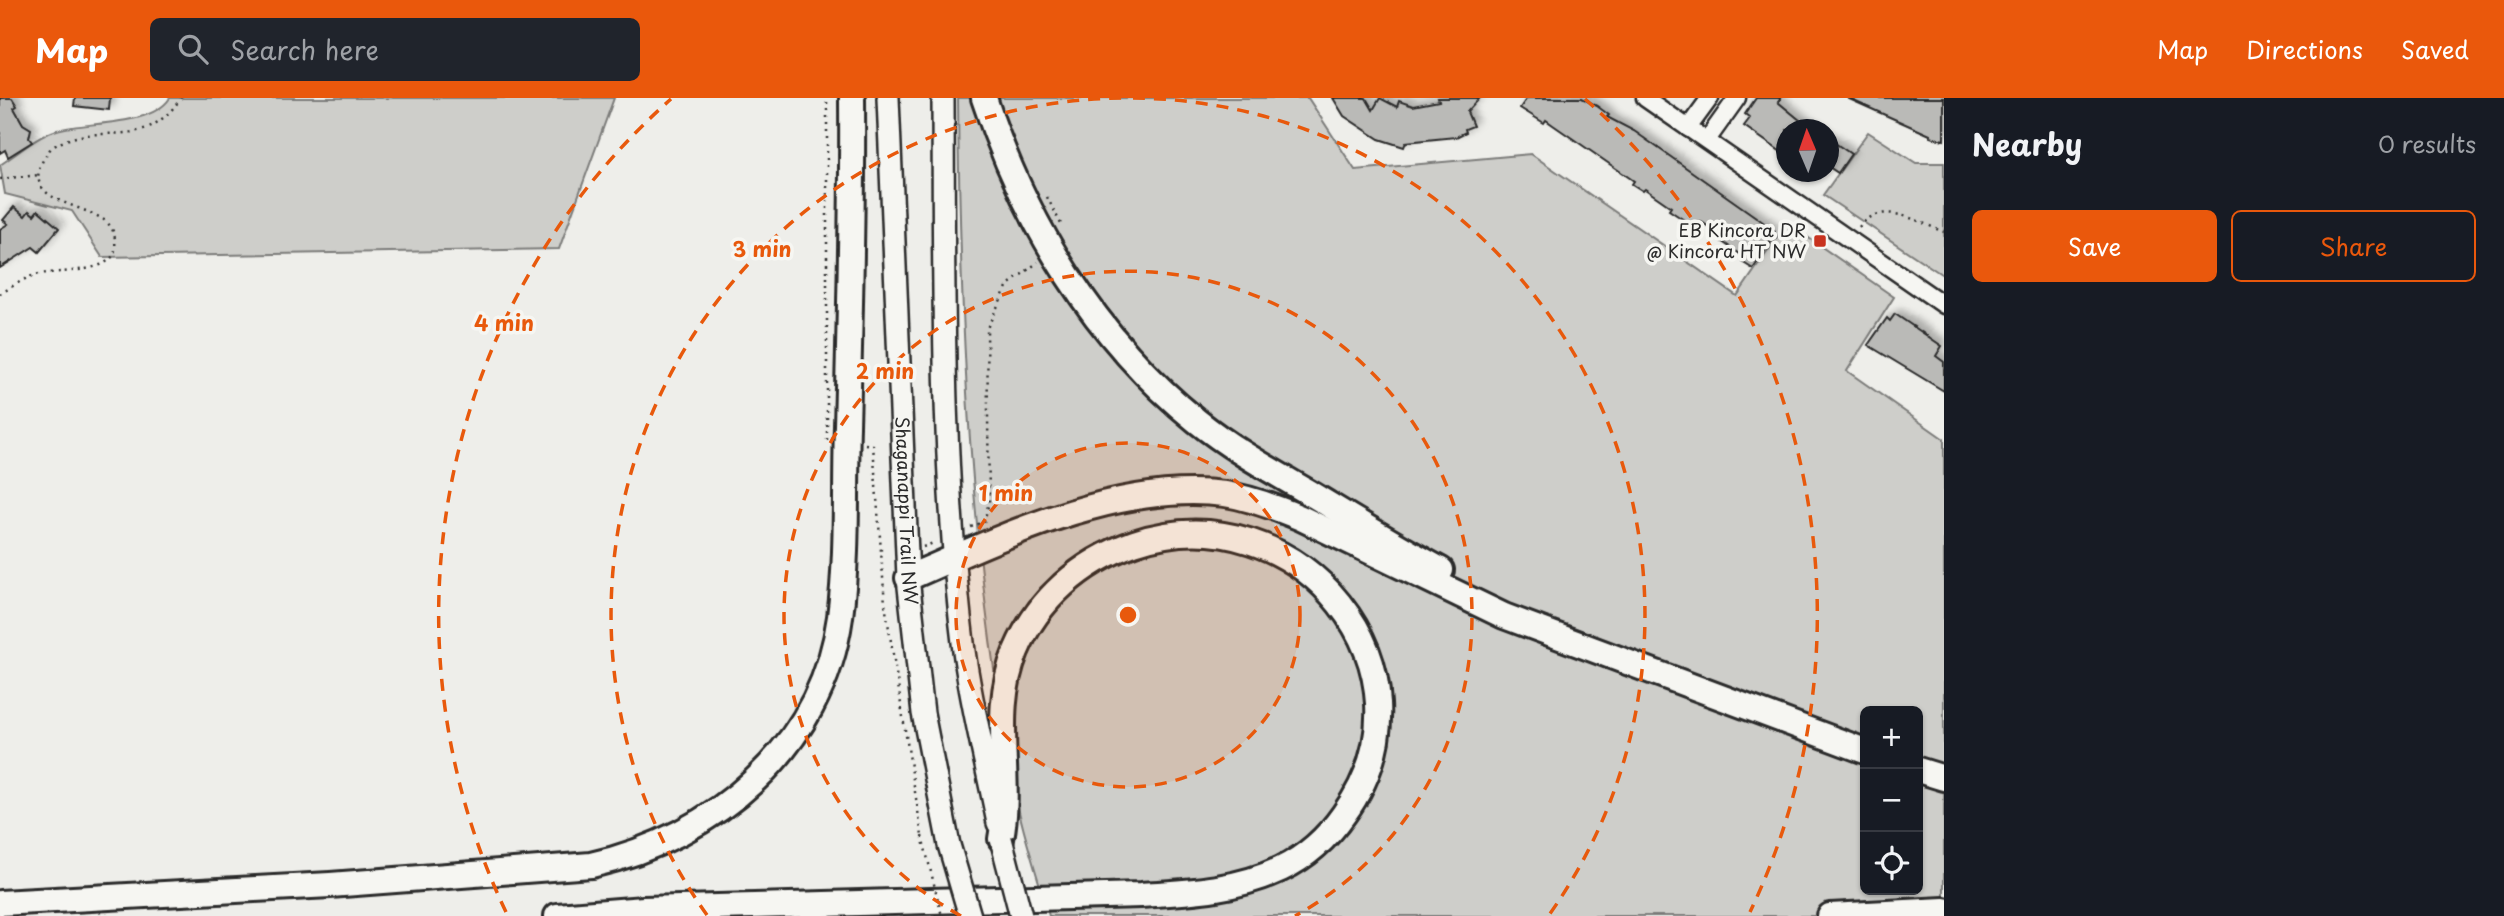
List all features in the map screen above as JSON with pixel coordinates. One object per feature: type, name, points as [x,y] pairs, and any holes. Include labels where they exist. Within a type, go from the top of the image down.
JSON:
[{"type":"highway","points":[[0,903],[330,885],[591,865],[629,856],[668,841],[720,809],[757,781],[800,726],[818,694],[840,618],[847,484],[852,98]]},
{"type":"highway","points":[[984,98],[1018,186],[1052,250],[1083,297],[1124,349],[1196,420],[1237,450],[1439,569],[1656,674]]},
{"type":"highway","points":[[907,566],[954,546],[1117,501],[1175,492],[1224,494],[1270,506],[1301,518],[1504,616],[1860,749]]},
{"type":"highway","points":[[557,916],[644,909],[1141,895],[1195,892],[1254,880],[1309,852],[1335,827],[1356,797],[1369,766],[1375,742],[1377,698],[1363,644],[1348,614],[1332,592],[1286,556],[1227,536],[1196,532],[1167,534],[1116,549],[1088,565],[1069,578],[1038,611],[1017,650],[1009,672],[1001,726],[1005,814],[1001,839]]},
{"type":"highway","points":[[1923,772],[1944,778]]},
{"type":"highway","points":[[1830,916],[1944,910]]},
{"type":"main road","name":"Shaganappi Trail NW","points":[[888,98],[907,566],[923,713],[949,845],[970,916]]},
{"type":"main road","points":[[943,98],[947,383],[954,546],[965,653],[1001,839],[1021,916]]},
{"type":"street","points":[[1644,98],[1944,305]]},
{"type":"street","points":[[1688,128],[1710,98]]},
{"type":"street","points":[[1707,140],[1737,98]]},
{"type":"path","points":[[0,294],[29,277],[96,266],[111,261],[115,254],[115,234],[104,220],[48,196],[43,191],[39,175],[45,156],[58,143],[82,137],[146,130],[169,114],[181,98]]},
{"type":"path","points":[[0,179],[39,175]]},
{"type":"path","points":[[907,566],[954,546],[984,522],[989,502],[987,328],[1008,285],[1052,250],[1065,245],[1063,227],[1046,195]]},
{"type":"path","points":[[1857,228],[1867,217],[1886,212],[1944,232]]},
{"type":"path","points":[[922,835],[942,916]]},
{"type":"shaded area","points":[[170,98],[614,98],[559,249],[102,257],[72,211],[5,194],[0,165],[42,136],[70,127],[118,122],[149,114]]},
{"type":"shaded area","points":[[958,98],[1308,98],[1355,170],[1531,154],[1737,296],[1787,223],[1894,297],[1847,371],[1944,439],[1944,916],[1049,916],[1015,796],[986,610],[970,440],[961,269]]},
{"type":"shaded area","points":[[1868,132],[1916,163],[1944,163],[1944,276],[1823,195],[1832,182],[1839,182],[1839,173]]},
{"type":"building","points":[[0,98],[12,98],[23,124],[31,129],[29,138],[32,142],[8,157],[5,150],[0,153]]},
{"type":"building","points":[[75,98],[110,98],[109,110],[74,106]]},
{"type":"building","points":[[1333,98],[1366,98],[1373,110],[1380,98],[1397,107],[1399,101],[1413,106],[1439,101],[1438,98],[1480,98],[1467,112],[1473,126],[1465,129],[1466,132],[1456,137],[1406,142],[1404,147],[1379,139],[1344,116]]},
{"type":"building","points":[[1527,98],[1582,98],[1597,106],[1609,115],[1607,117],[1634,131],[1775,231],[1753,269],[1742,262],[1744,259],[1740,254],[1721,241],[1724,238],[1703,223],[1697,221],[1693,226],[1669,210],[1671,207],[1645,189],[1643,191],[1632,184],[1634,181],[1546,120],[1544,123],[1520,108]]},
{"type":"building","points":[[1756,98],[1781,98],[1778,102],[1799,119],[1776,119],[1776,148],[1744,126],[1750,118],[1745,114]]},
{"type":"building","points":[[1847,98],[1944,98],[1944,140],[1930,137]]},
{"type":"building","points":[[1839,146],[1851,154],[1839,172]]},
{"type":"building","points":[[14,207],[25,216],[29,211],[34,215],[38,210],[59,228],[39,252],[33,247],[0,268],[0,229],[8,224],[3,220]]},
{"type":"building","points":[[1895,314],[1942,346],[1936,356],[1944,362],[1944,391],[1868,345],[1887,318],[1890,321]]},
{"type":"place","name":"EB Kincora DR @ Kincora HT NW","points":[[1820,241]]}]
